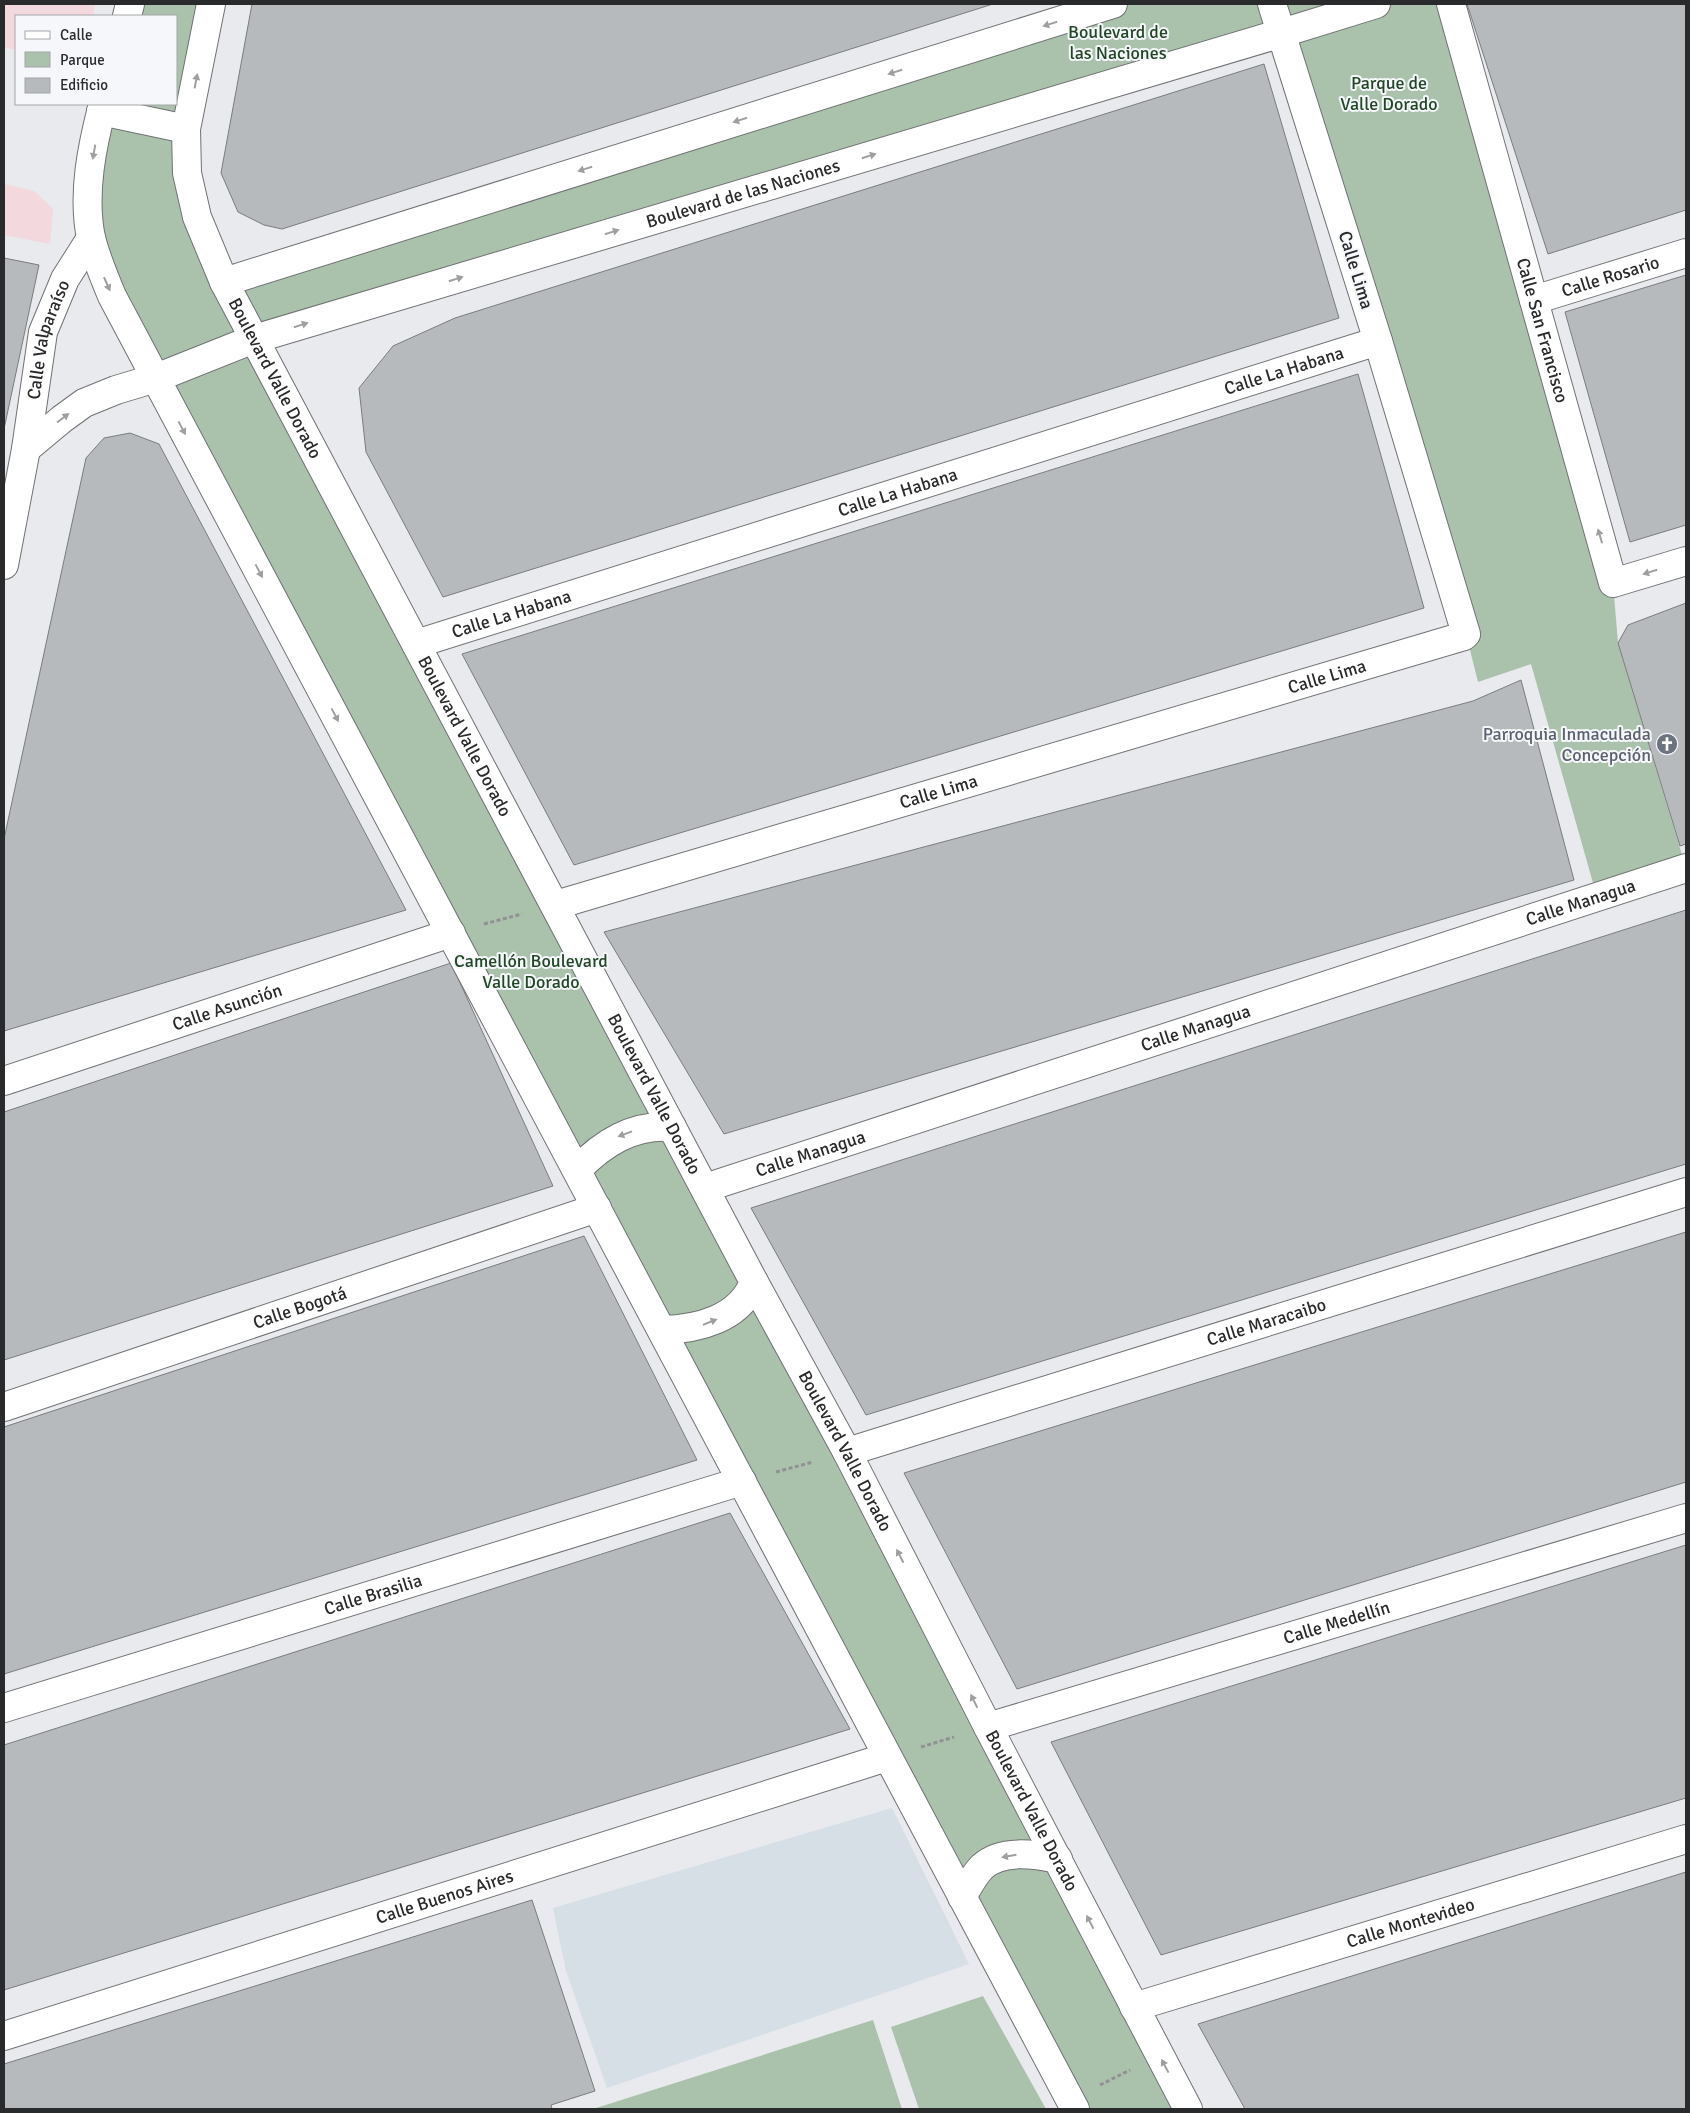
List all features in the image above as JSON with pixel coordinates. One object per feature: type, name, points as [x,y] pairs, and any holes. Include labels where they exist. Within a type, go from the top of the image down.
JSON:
[{"type":"street","name":"Boulevard Valle Dorado","points":[[211,4],[186,129],[187,173],[197,217],[224,282],[556,905],[754,1282],[847,1452],[988,1727],[1188,2109]]},
{"type":"street","points":[[224,282],[1113,4]]},
{"type":"street","name":"Calle Lima","points":[[556,905],[1466,634],[1378,341],[1272,4]]},
{"type":"street","name":"Boulevard de las Naciones","points":[[156,378],[254,339],[1376,4]]},
{"type":"street","name":"Calle San Francisco","points":[[1451,4],[1613,583],[1686,561]]},
{"type":"street","points":[[186,129],[102,107],[89,179],[87,208],[91,238],[112,296],[1073,2105]]},
{"type":"street","name":"Calle Valparaíso","points":[[4,565],[26,449],[43,332],[65,279],[91,238]]},
{"type":"street","name":"Calle Rosario","points":[[1534,300],[1686,253]]},
{"type":"street","name":"Calle La Habana","points":[[416,644],[1378,341]]},
{"type":"street","name":"Calle Valparaíso","points":[[26,449],[84,403],[116,390],[156,378]]},
{"type":"street","name":"Calle Managua","points":[[705,1188],[1686,868]]},
{"type":"street","name":"Calle Asunción","points":[[4,1081],[451,933]]},
{"type":"street","points":[[577,1170],[594,1152],[616,1138],[639,1129],[672,1127]]},
{"type":"street","name":"Calle Maracaibo","points":[[847,1452],[1686,1192]]},
{"type":"street","name":"Calle Bogotá","points":[[4,1407],[597,1208]]},
{"type":"street","points":[[662,1330],[687,1330],[711,1323],[733,1310],[750,1292],[754,1282]]},
{"type":"street","name":"Calle Brasilia","points":[[4,1708],[742,1481]]},
{"type":"street","name":"Calle Medellín","points":[[988,1727],[1686,1518]]},
{"type":"street","name":"Calle Buenos Aires","points":[[4,2036],[887,1757]]},
{"type":"street","name":"Calle Montevideo","points":[[1134,2007],[1686,1839]]},
{"type":"street","points":[[962,1897],[982,1867],[1000,1857],[1018,1854],[1058,1859]]},
{"type":"path","points":[[451,933],[556,905]]},
{"type":"path","points":[[742,1481],[847,1452]]},
{"type":"path","points":[[887,1757],[988,1727]]},
{"type":"path","points":[[1073,2105],[1159,2055]]},
{"type":"shaded area","points":[[4,4],[95,4],[93,15],[15,15],[15,50],[4,47]]},
{"type":"shaded area","points":[[4,184],[34,191],[53,209],[50,244],[4,235]]},
{"type":"shaded area","points":[[892,1808],[969,1964],[607,2088],[566,1971],[553,1908]]},
{"type":"green space","name":"Camellón Boulevard Valle Dorado","points":[[134,4],[207,4],[184,183],[1188,2109],[1075,2109],[93,235],[107,105],[178,105],[178,15],[130,15]]},
{"type":"green space","name":"Boulevard de las Naciones","points":[[1117,4],[1369,4],[268,334],[238,278]]},
{"type":"green space","name":"Parque de Valle Dorado","points":[[1376,4],[1451,4],[1613,583],[1618,643],[1686,868],[1597,897],[1531,664],[1478,682],[1466,634],[1282,33]]},
{"type":"green space","points":[[983,1996],[1046,2109],[919,2109],[891,2027]]},
{"type":"green space","points":[[873,2020],[902,2109],[593,2109]]},
{"type":"building","points":[[252,4],[993,4],[282,229],[264,225],[238,212],[221,173]]},
{"type":"building","points":[[1467,4],[1686,4],[1686,210],[1548,254]]},
{"type":"building","points":[[1264,64],[1339,318],[443,597],[366,452],[359,388],[393,346],[455,318]]},
{"type":"building","points":[[4,258],[39,265],[4,429]]},
{"type":"building","points":[[1686,275],[1686,525],[1630,542],[1565,312]]},
{"type":"building","points":[[1358,374],[1424,608],[574,865],[462,654]]},
{"type":"building","points":[[130,433],[159,444],[406,910],[4,1031],[4,839],[86,458],[104,438]]},
{"type":"building","name":"Parroquia Inmaculada Concepción","points":[[1686,603],[1686,844],[1680,846],[1618,643],[1628,625]]},
{"type":"building","points":[[1521,680],[1574,880],[724,1134],[604,932],[1473,701]]},
{"type":"building","points":[[1686,910],[1686,1164],[866,1415],[751,1208]]},
{"type":"building","points":[[451,963],[553,1186],[4,1360],[4,1112]]},
{"type":"building","points":[[1686,1232],[1686,1482],[1017,1689],[904,1473]]},
{"type":"building","points":[[584,1236],[697,1460],[4,1674],[4,1427]]},
{"type":"building","points":[[730,1513],[850,1729],[4,1990],[4,1745]]},
{"type":"building","points":[[1686,1545],[1686,1798],[1161,1955],[1051,1742]]},
{"type":"building","points":[[1686,1872],[1686,2109],[1245,2109],[1198,2024]]},
{"type":"building","points":[[532,1900],[595,2091],[551,2105],[552,2109],[4,2109],[4,2064]]},
{"type":"place","name":"Parroquia Inmaculada Concepción","points":[[1667,744]]}]
